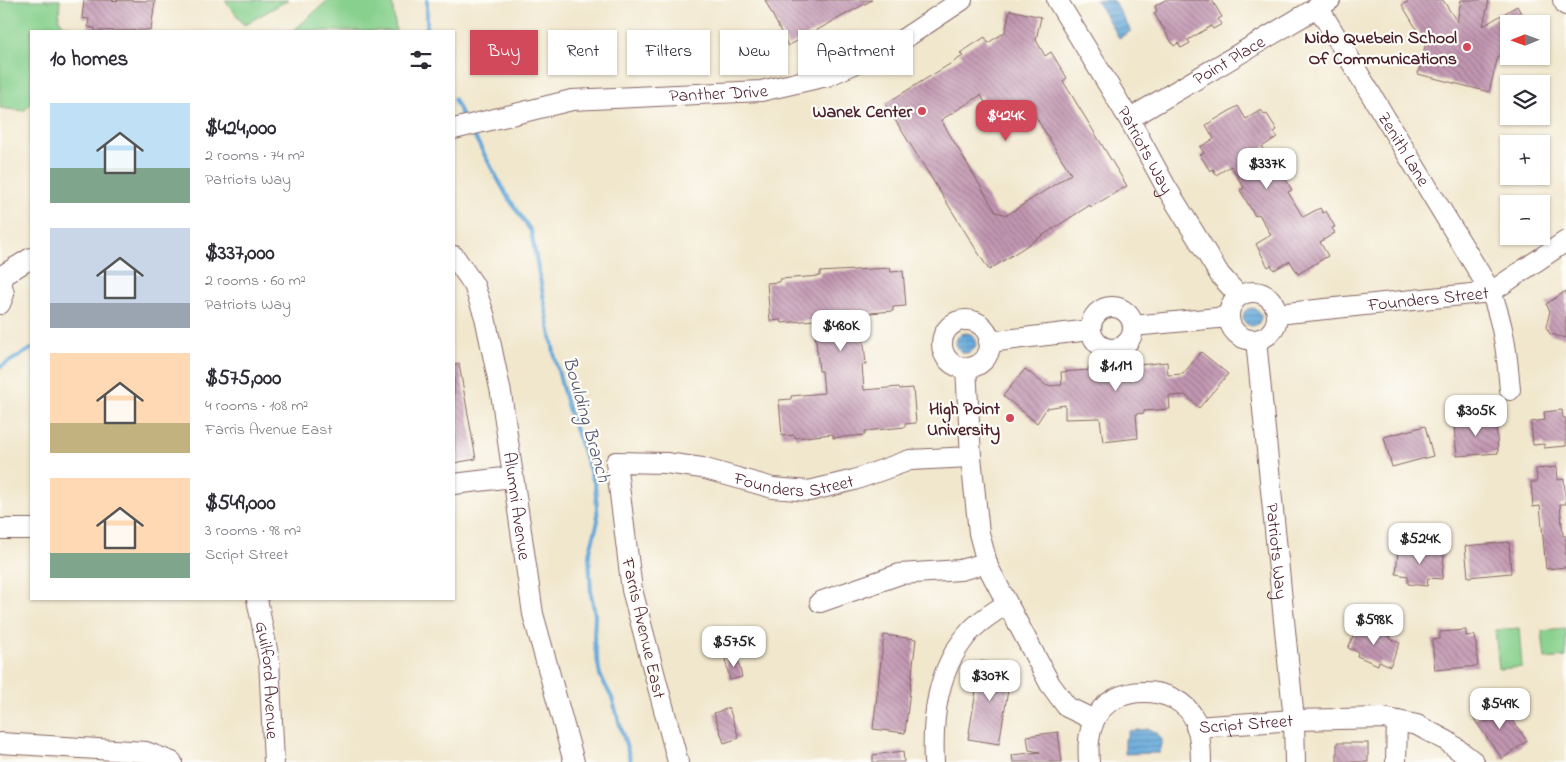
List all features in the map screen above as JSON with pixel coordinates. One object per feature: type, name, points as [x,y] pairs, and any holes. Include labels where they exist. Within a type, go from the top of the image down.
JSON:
[{"type":"street","name":"Panther Drive","points":[[455,129],[572,100],[761,91],[818,78],[890,48],[962,0]]},
{"type":"street","name":"Patriots Way","points":[[1057,0],[1220,276],[1239,296]]},
{"type":"street","points":[[1563,0],[1566,5]]},
{"type":"street","name":"Point Place","points":[[1129,119],[1324,4]]},
{"type":"street","name":"Zenith Lane","points":[[1324,4],[1491,292],[1502,320],[1506,339],[1510,390]]},
{"type":"street","name":"Founders Street","points":[[1277,314],[1491,292],[1566,241]]},
{"type":"street","name":"Alumni Avenue","points":[[455,257],[474,285],[485,317],[500,393],[533,614],[574,762]]},
{"type":"street","points":[[0,304],[4,294],[0,277],[30,259]]},
{"type":"street","points":[[1255,292],[1263,294],[1274,306],[1277,314],[1274,328],[1263,338],[1248,340],[1234,332],[1228,317],[1233,302],[1239,296],[1255,292]]},
{"type":"street","points":[[1110,307],[1118,308],[1127,313],[1133,326],[1131,337],[1127,343],[1114,350],[1106,349],[1097,344],[1090,330],[1091,323],[1097,313],[1110,307]]},
{"type":"street","points":[[1133,326],[1228,317]]},
{"type":"street","points":[[970,320],[984,328],[989,342],[989,350],[980,362],[966,368],[952,364],[943,351],[943,336],[947,328],[954,323],[970,320]]},
{"type":"street","points":[[989,342],[1090,330]]},
{"type":"street","name":"Patriots Way","points":[[1256,340],[1294,720],[1295,762]]},
{"type":"street","points":[[966,368],[971,456],[979,533],[987,563],[1006,604],[1055,692],[1067,707],[1094,720],[1087,744],[1089,762]]},
{"type":"street","name":"Founders Street","points":[[616,462],[666,463],[702,468],[774,488],[809,490],[854,480],[910,460],[971,456]]},
{"type":"street","name":"Farris Avenue East","points":[[616,462],[632,590],[678,762]]},
{"type":"street","points":[[455,484],[512,477]]},
{"type":"street","points":[[0,529],[30,529]]},
{"type":"street","points":[[820,602],[900,574],[960,570],[987,563]]},
{"type":"street","name":"Guilford Avenue","points":[[257,600],[269,660],[274,762]]},
{"type":"street","points":[[934,762],[935,714],[938,691],[950,660],[968,634],[1006,604]]},
{"type":"street","name":"Script Street","points":[[1094,720],[1104,706],[1126,693],[1155,692],[1180,701],[1194,720],[1196,727],[1294,720],[1383,718],[1417,725],[1447,740],[1474,762]]},
{"type":"street","points":[[1396,762],[1397,721]]},
{"type":"street","points":[[1196,727],[1201,746],[1201,762]]},
{"type":"street","points":[[0,744],[146,752],[172,762]]},
{"type":"green space","points":[[0,0],[60,0],[59,18],[62,24],[70,27],[69,30],[30,30],[30,104],[24,111],[0,108]]},
{"type":"green space","points":[[225,0],[288,0],[244,25]]},
{"type":"green space","points":[[328,0],[392,0],[396,30],[294,30]]},
{"type":"green space","points":[[1519,628],[1522,667],[1499,669],[1495,630]]},
{"type":"green space","points":[[1566,629],[1566,657],[1545,659],[1542,631]]},
{"type":"water","points":[[1096,0],[1113,0],[1131,31],[1119,38]]},
{"type":"water","points":[[1248,308],[1256,308],[1261,313],[1259,324],[1248,326],[1243,321],[1243,313]]},
{"type":"water","points":[[966,333],[973,336],[976,343],[973,350],[966,353],[959,350],[956,343],[959,336]]},
{"type":"water","points":[[1149,729],[1157,733],[1162,740],[1160,753],[1125,754],[1125,740],[1129,731]]},
{"type":"building","points":[[84,0],[155,1],[151,30],[95,30],[95,28],[88,27],[89,19],[82,18]]},
{"type":"building","points":[[765,0],[872,0],[817,30],[798,30],[798,41],[788,46],[788,30],[780,30]]},
{"type":"building","points":[[1165,0],[1212,0],[1222,17],[1218,19],[1222,24],[1213,29],[1211,26],[1188,40],[1190,43],[1181,48],[1178,43],[1174,46],[1154,13],[1157,11],[1155,6]]},
{"type":"building","name":"Nido Quebein School Of Communications","points":[[1411,0],[1443,0],[1457,22],[1461,0],[1489,0],[1483,26],[1500,16],[1500,56],[1498,56],[1489,92],[1418,74],[1427,38],[1421,36],[1402,5]]},
{"type":"building","name":"Nido Quebein School Of Communications","points":[[1517,6],[1522,15],[1502,15]]},
{"type":"building","name":"Wanek Center","points":[[1010,10],[1041,17],[1036,40],[1045,56],[1051,52],[1067,78],[1063,81],[1127,186],[1091,207],[1090,205],[989,270],[885,104],[963,56],[960,53],[985,37],[988,43],[1005,32]],"holes":[[[981,95],[988,108],[1016,114],[1029,106],[1071,174],[1007,215],[996,212],[941,120]]]},
{"type":"building","points":[[1238,106],[1246,119],[1261,110],[1265,115],[1267,114],[1277,130],[1274,132],[1277,137],[1262,147],[1276,171],[1280,169],[1292,190],[1288,192],[1303,217],[1320,208],[1323,213],[1326,211],[1335,227],[1332,228],[1335,233],[1320,242],[1328,256],[1298,274],[1290,261],[1274,270],[1271,265],[1268,267],[1256,244],[1271,235],[1259,214],[1255,216],[1240,190],[1244,188],[1231,166],[1216,175],[1213,169],[1210,171],[1200,155],[1204,153],[1200,147],[1214,139],[1206,125]]},
{"type":"building","points":[[890,268],[891,272],[903,271],[906,306],[893,307],[893,311],[858,314],[860,337],[863,336],[866,364],[862,365],[864,390],[899,387],[900,389],[913,388],[916,423],[905,424],[905,427],[865,431],[865,435],[833,438],[833,434],[795,438],[795,435],[782,436],[779,400],[791,399],[791,396],[824,393],[822,371],[819,371],[814,320],[782,323],[781,320],[770,321],[767,283],[780,282],[780,279],[820,276],[820,272]]},
{"type":"building","points":[[1566,291],[1566,338],[1550,334],[1546,327],[1550,311],[1546,304]]},
{"type":"building","points":[[1201,352],[1228,374],[1199,408],[1185,395],[1169,396],[1170,409],[1144,411],[1144,413],[1136,414],[1138,438],[1103,442],[1100,418],[1065,419],[1065,405],[1047,408],[1037,423],[1003,396],[1025,369],[1047,386],[1062,385],[1061,372],[1089,370],[1088,367],[1095,366],[1095,357],[1130,355],[1131,363],[1139,362],[1139,365],[1167,362],[1168,375],[1183,374]]},
{"type":"building","points":[[459,364],[476,459],[455,463],[455,365]]},
{"type":"building","points":[[1562,410],[1563,418],[1566,418],[1566,446],[1544,448],[1544,444],[1533,445],[1531,422],[1545,420],[1544,412]]},
{"type":"building","points":[[1487,416],[1487,422],[1496,422],[1498,453],[1457,456],[1454,426],[1462,425],[1462,418]]},
{"type":"building","points":[[1425,426],[1433,456],[1392,467],[1384,437]]},
{"type":"building","points":[[1557,467],[1558,480],[1564,479],[1566,504],[1560,504],[1563,536],[1566,536],[1566,567],[1546,569],[1540,506],[1533,507],[1531,482],[1537,482],[1536,469]]},
{"type":"building","points":[[1509,542],[1511,573],[1468,577],[1465,546]]},
{"type":"building","points":[[1409,547],[1433,549],[1433,552],[1444,554],[1442,579],[1428,578],[1427,586],[1408,584],[1408,576],[1396,574],[1398,551],[1409,551]]},
{"type":"building","points":[[1358,625],[1391,637],[1390,639],[1400,643],[1390,666],[1379,661],[1378,665],[1357,656],[1358,652],[1348,648]]},
{"type":"building","points":[[1466,630],[1466,636],[1475,635],[1478,666],[1435,670],[1432,640],[1440,639],[1440,632]]},
{"type":"building","points":[[884,635],[916,639],[905,733],[873,729]]},
{"type":"building","points":[[737,656],[742,677],[730,680],[725,659]]},
{"type":"building","points":[[981,661],[1012,666],[999,744],[968,739]]},
{"type":"building","points":[[1499,701],[1527,741],[1502,759],[1474,719]]},
{"type":"building","points":[[729,708],[739,738],[724,743],[714,713]]},
{"type":"building","points":[[1058,732],[1062,762],[1013,762],[1012,755],[1040,752],[1029,750],[1027,736]]},
{"type":"building","points":[[1337,743],[1368,743],[1368,762],[1337,762]]},
{"type":"building","points":[[903,751],[904,762],[873,762],[873,755]]},
{"type":"waterway","name":"Boulding Branch","points":[[427,0],[427,30]]},
{"type":"waterway","name":"Boulding Branch","points":[[455,101],[464,120]]},
{"type":"waterway","name":"Boulding Branch","points":[[471,130],[507,196],[531,231],[556,363],[567,405],[595,485],[598,521],[589,554],[591,594],[595,614],[594,642],[600,675],[612,698],[631,762]]},
{"type":"waterway","points":[[0,367],[30,350]]},
{"type":"place","name":"Nido Quebein School Of Communications","points":[[1467,47]]},
{"type":"place","name":"Wanek Center","points":[[922,111]]},
{"type":"place","name":"High Point University","points":[[1010,418]]}]
